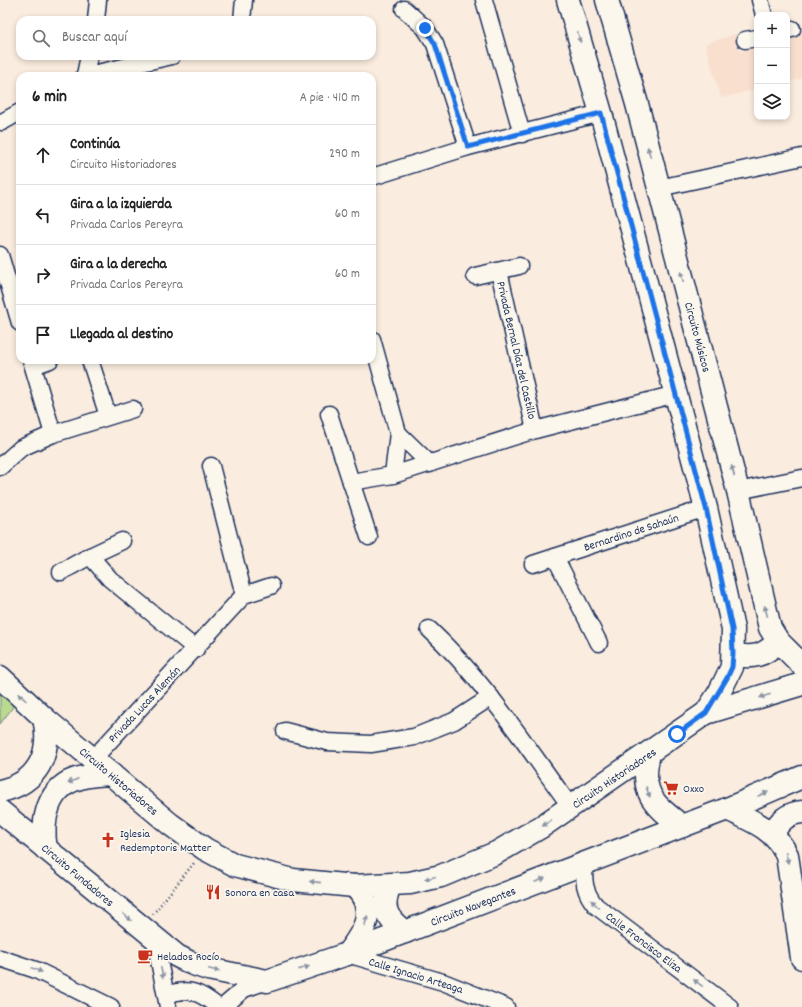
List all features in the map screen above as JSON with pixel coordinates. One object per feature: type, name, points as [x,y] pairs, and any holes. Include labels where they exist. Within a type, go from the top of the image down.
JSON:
[{"type":"street","points":[[96,16],[98,0]]},
{"type":"street","points":[[244,0],[244,16]]},
{"type":"street","points":[[484,0],[522,134]]},
{"type":"street","name":"Circuito Historiadores","points":[[0,677],[44,718],[170,824],[205,849],[236,865],[293,880],[354,886],[410,883],[441,876],[496,853],[541,827],[571,807],[706,713],[732,667],[732,629],[706,508],[601,113],[568,0]]},
{"type":"street","name":"Circuito Músicos","points":[[607,0],[659,188],[738,491],[770,628],[778,641],[802,666]]},
{"type":"street","points":[[760,0],[763,12]]},
{"type":"street","points":[[404,9],[425,28],[435,44],[468,147]]},
{"type":"street","points":[[86,72],[88,60]]},
{"type":"street","points":[[102,72],[155,60]]},
{"type":"street","points":[[376,176],[468,147],[601,113]]},
{"type":"street","points":[[2,122],[16,114]]},
{"type":"street","points":[[659,188],[802,157]]},
{"type":"street","points":[[0,255],[16,309]]},
{"type":"street","name":"Privada Bernal Díaz del Castillo","points":[[474,276],[519,266]]},
{"type":"street","name":"Privada Bernal Díaz del Castillo","points":[[499,271],[535,430]]},
{"type":"street","points":[[376,353],[398,433],[393,475]]},
{"type":"street","points":[[32,364],[53,434]]},
{"type":"street","points":[[91,364],[108,416]]},
{"type":"street","name":"Privada Bernal Díaz del Castillo","points":[[352,482],[393,475],[535,430],[676,394]]},
{"type":"street","points":[[0,467],[22,448],[53,434],[133,409]]},
{"type":"street","points":[[329,414],[369,537]]},
{"type":"street","points":[[398,433],[430,464]]},
{"type":"street","points":[[211,466],[244,595]]},
{"type":"street","points":[[738,491],[802,478]]},
{"type":"street","name":"Bernardino de Sahaún","points":[[533,564],[706,508]]},
{"type":"street","points":[[61,572],[122,541]]},
{"type":"street","points":[[90,556],[110,579],[196,649]]},
{"type":"street","points":[[555,557],[599,643]]},
{"type":"street","name":"Privada Lucas Alemán","points":[[93,759],[196,649],[244,595],[271,586]]},
{"type":"street","points":[[429,629],[461,660],[491,697],[571,807]]},
{"type":"street","points":[[733,654],[744,657],[762,654],[770,650],[778,641]]},
{"type":"street","points":[[706,713],[802,684]]},
{"type":"street","points":[[285,731],[327,742],[370,744],[414,737],[454,721],[491,697]]},
{"type":"street","points":[[0,791],[24,782],[38,767],[43,759],[47,739],[44,718]]},
{"type":"street","points":[[649,754],[645,778],[650,797],[665,814],[682,826]]},
{"type":"street","points":[[46,849],[44,826],[46,815],[52,799],[57,791],[71,781],[79,778],[111,774]]},
{"type":"street","name":"Circuito Navegantes","points":[[223,1007],[244,989],[405,932],[726,809],[802,778]]},
{"type":"street","points":[[726,809],[750,820],[773,834],[787,854],[802,958]]},
{"type":"street","name":"Circuito Fundadores","points":[[0,811],[148,934],[177,956],[193,964],[267,980]]},
{"type":"street","points":[[773,834],[775,828],[785,818],[802,812]]},
{"type":"street","name":"Calle Francisco Eliza","points":[[586,863],[585,887],[589,898],[596,906],[730,1007]]},
{"type":"street","points":[[390,885],[385,904],[386,912],[396,926],[405,932]]},
{"type":"street","points":[[346,954],[364,929],[367,916],[364,897],[354,886]]},
{"type":"street","points":[[148,934],[167,1001],[179,991],[196,992],[218,1007]]},
{"type":"street","name":"Calle Ignacio Arteaga","points":[[346,954],[443,982],[506,1007]]},
{"type":"street","points":[[0,958],[36,970],[111,1007]]},
{"type":"path","points":[[148,934],[205,849]]},
{"type":"shaded area","points":[[802,29],[802,78],[790,81],[790,38],[792,37],[792,30]]},
{"type":"shaded area","points":[[736,34],[740,52],[754,48],[754,90],[721,98],[705,44]]},
{"type":"green space","points":[[0,690],[16,703],[0,724]]},
{"type":"place","name":"Oxxo","points":[[671,788]]},
{"type":"place","name":"Iglesia Redemptoris Matter","points":[[108,840]]},
{"type":"place","name":"Sonora en casa","points":[[213,892]]},
{"type":"place","name":"Helados Rocío","points":[[145,956]]},
{"type":"route","points":[[425,28],[435,44],[468,147],[601,113],[706,508],[732,629],[732,667],[727,678],[706,713],[677,734]]}]
